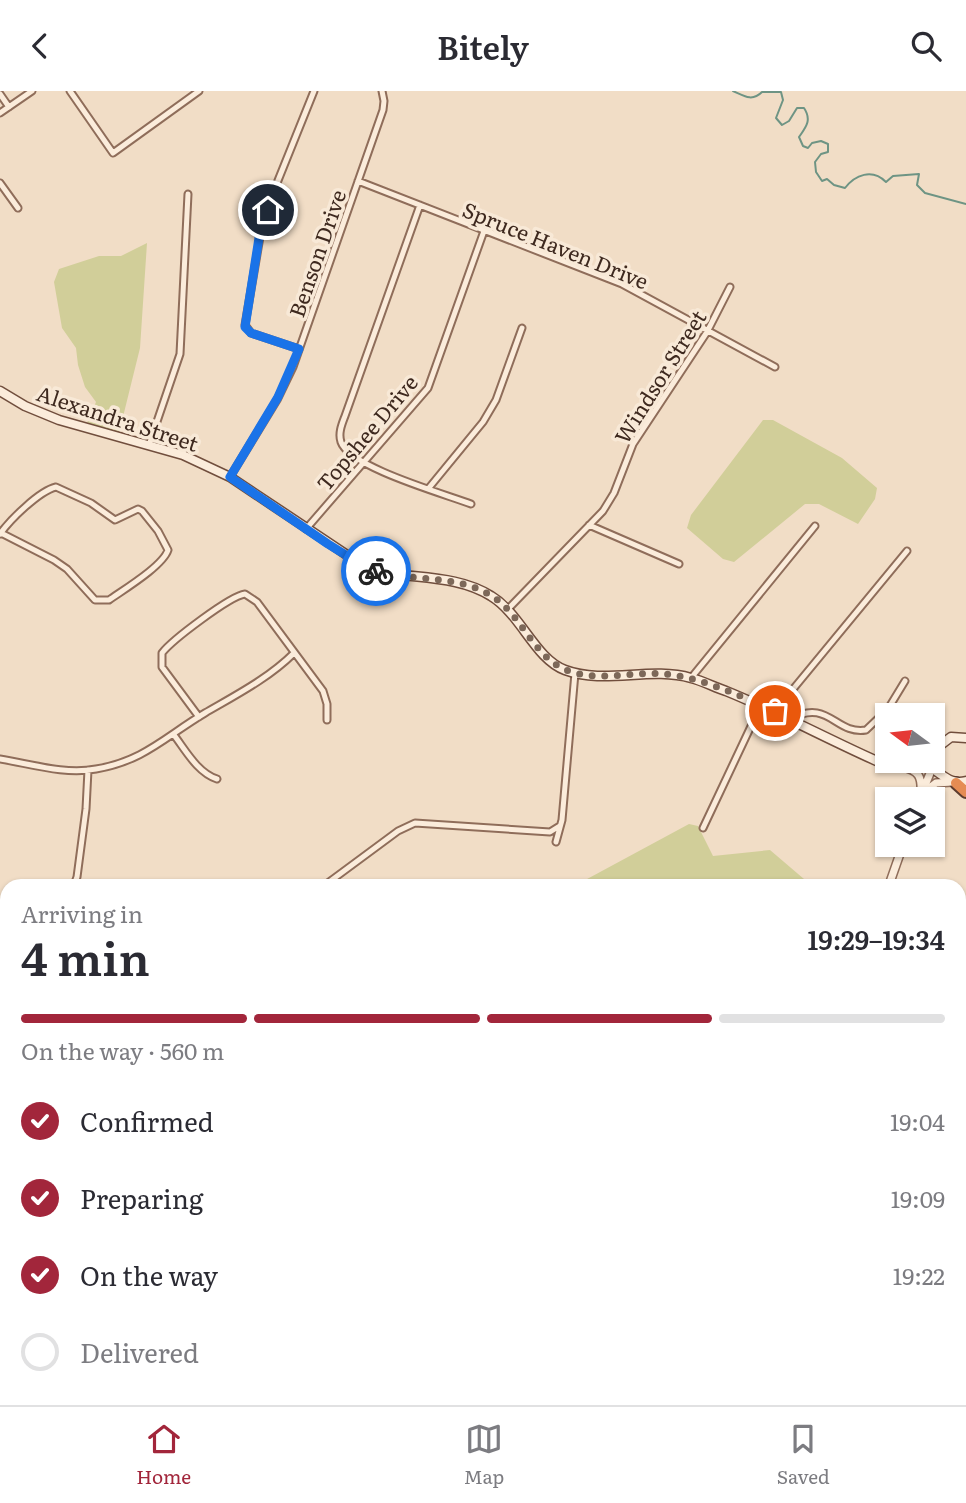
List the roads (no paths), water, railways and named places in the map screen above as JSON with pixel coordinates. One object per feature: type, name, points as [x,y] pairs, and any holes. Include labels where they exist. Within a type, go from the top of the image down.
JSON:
[{"type":"main road","name":"Alexandra Street","points":[[0,391],[59,420],[183,455],[230,477],[368,569],[466,585],[489,594],[508,609],[546,658],[559,668],[575,673],[599,675],[660,673],[691,678],[775,711],[875,760]]},
{"type":"main road","points":[[945,741],[951,737],[966,738]]},
{"type":"main road","points":[[943,773],[961,784]]},
{"type":"street","points":[[0,113],[32,91]]},
{"type":"street","points":[[70,91],[113,153],[199,91]]},
{"type":"street","points":[[299,349],[251,333],[245,325],[261,231],[314,91]]},
{"type":"street","name":"Benson Drive","points":[[230,477],[278,397],[299,349],[383,109],[382,91]]},
{"type":"street","points":[[0,95],[9,107]]},
{"type":"street","name":"Spruce Haven Drive","points":[[358,181],[622,284],[775,367]]},
{"type":"street","points":[[0,183],[18,208]]},
{"type":"street","points":[[149,445],[180,354],[188,194]]},
{"type":"street","points":[[420,205],[340,434],[345,449],[362,463],[471,504]]},
{"type":"street","name":"Topshee Drive","points":[[306,529],[428,388],[484,231]]},
{"type":"street","name":"Windsor Street","points":[[508,609],[603,511],[614,493],[636,439],[707,332],[730,287]]},
{"type":"street","points":[[428,489],[483,422],[522,328]]},
{"type":"street","points":[[52,488],[71,492],[115,520],[138,509],[142,511],[168,550],[166,556],[122,591],[108,600],[101,601],[94,599],[67,569],[54,560],[0,534],[28,505],[52,488]]},
{"type":"street","points":[[589,525],[679,564]]},
{"type":"street","points":[[691,678],[815,526]]},
{"type":"street","points":[[775,711],[907,551]]},
{"type":"street","points":[[199,717],[165,671],[160,657],[169,645],[235,597],[245,594],[253,598],[325,695],[327,720]]},
{"type":"street","points":[[0,759],[66,770],[88,770],[133,758],[154,748],[199,717],[244,691],[294,653]]},
{"type":"street","points":[[556,842],[562,820],[575,673]]},
{"type":"street","points":[[790,719],[802,713],[816,711],[856,730],[866,730],[888,709],[905,681]]},
{"type":"street","points":[[703,828],[761,705]]},
{"type":"street","points":[[174,735],[201,770],[207,776],[217,779]]},
{"type":"street","points":[[76,879],[86,809],[88,770]]},
{"type":"street","points":[[929,787],[941,781],[961,784]]},
{"type":"street","points":[[333,879],[398,831],[415,824],[550,832],[558,827]]},
{"type":"street","points":[[891,879],[899,857]]},
{"type":"waterway","points":[[733,91],[751,97],[762,92],[781,92],[783,100],[776,118],[782,125],[789,121],[797,108],[804,108],[808,120],[799,137],[803,146],[808,148],[812,143],[821,141],[828,144],[828,152],[821,154],[815,162],[816,172],[822,181],[827,179],[834,185],[845,188],[864,175],[875,175],[886,182],[893,176],[919,174],[917,185],[925,193],[966,204]]}]
